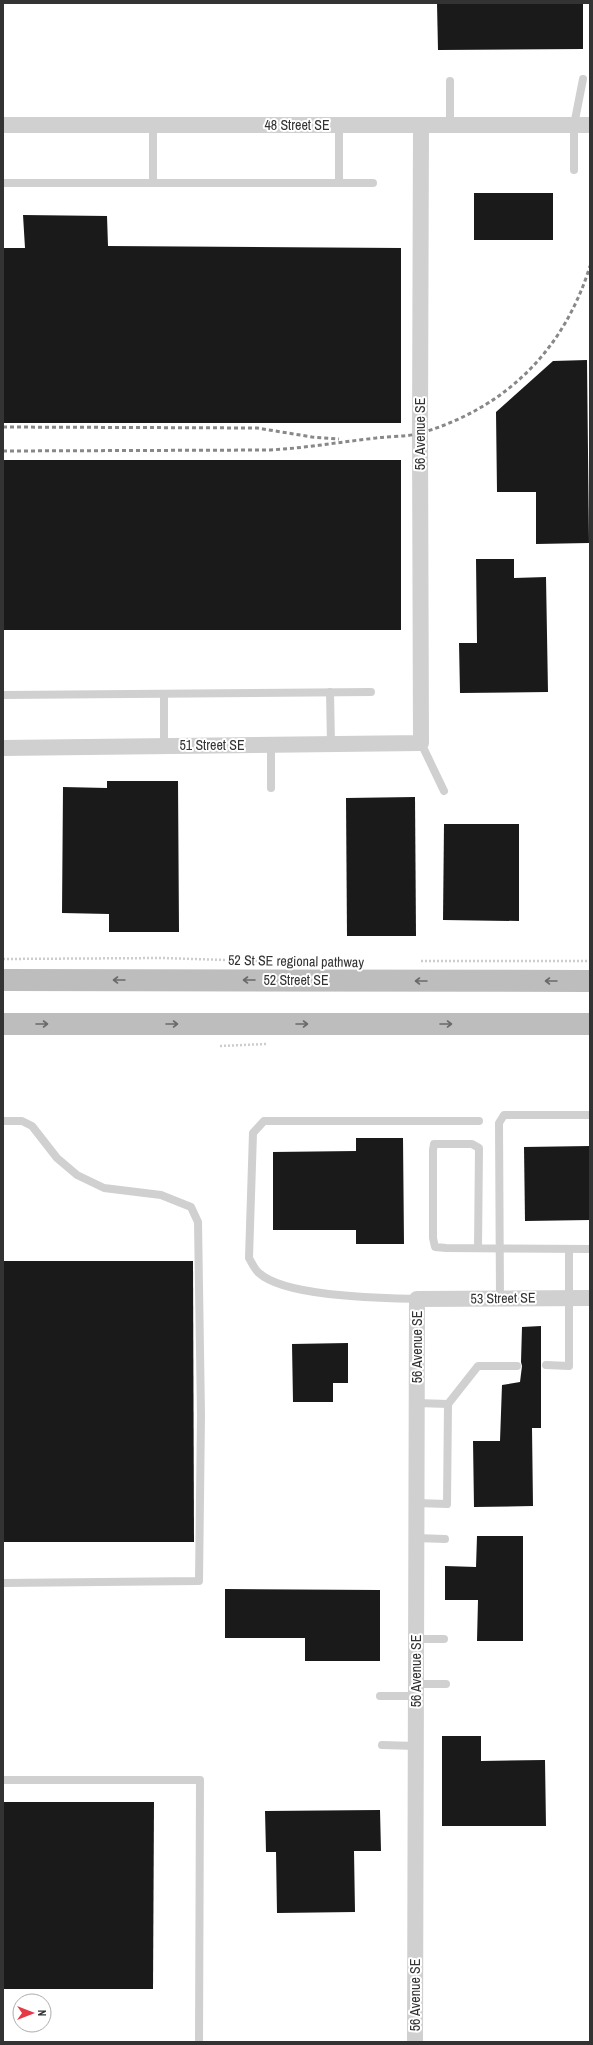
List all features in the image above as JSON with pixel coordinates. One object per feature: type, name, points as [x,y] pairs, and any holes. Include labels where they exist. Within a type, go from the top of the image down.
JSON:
[{"type":"main road","name":"52 Street SE","points":[[3,980],[590,981]]},
{"type":"main road","points":[[3,1024],[590,1024]]},
{"type":"street","name":"48 Street SE","points":[[3,125],[582,125]]},
{"type":"street","name":"56 Avenue SE","points":[[421,125],[420,433],[422,743]]},
{"type":"street","name":"51 Street SE","points":[[3,748],[422,743]]},
{"type":"street","name":"53 Street SE","points":[[417,1299],[590,1298]]},
{"type":"street","name":"56 Avenue SE","points":[[415,2042],[417,1299]]},
{"type":"lane","points":[[574,170],[582,125],[583,80]]},
{"type":"lane","points":[[450,81],[450,125]]},
{"type":"lane","points":[[153,125],[153,183]]},
{"type":"lane","points":[[339,125],[339,184]]},
{"type":"lane","points":[[3,183],[373,184]]},
{"type":"lane","points":[[330,692],[331,744]]},
{"type":"lane","points":[[3,695],[371,692]]},
{"type":"lane","points":[[164,694],[164,745]]},
{"type":"lane","points":[[422,743],[444,791]]},
{"type":"lane","points":[[271,744],[271,788]]},
{"type":"lane","points":[[500,1298],[499,1123],[504,1116],[588,1116]]},
{"type":"lane","points":[[417,1299],[359,1298],[284,1287],[259,1273],[249,1258],[254,1133],[264,1121],[479,1120]]},
{"type":"lane","points":[[3,1121],[22,1121],[32,1126],[62,1162],[77,1175],[104,1188],[161,1195],[191,1207],[198,1222],[201,1415],[199,1581],[3,1583]]},
{"type":"lane","points":[[478,1248],[479,1148],[472,1144],[434,1144],[433,1230],[436,1247],[478,1248],[590,1249]]},
{"type":"lane","points":[[546,1366],[569,1366],[569,1249]]},
{"type":"lane","points":[[416,1504],[447,1504],[448,1404],[478,1366],[517,1366]]},
{"type":"lane","points":[[417,1403],[448,1404]]},
{"type":"lane","points":[[416,1538],[445,1539]]},
{"type":"lane","points":[[416,1639],[444,1639]]},
{"type":"lane","points":[[380,1696],[446,1684]]},
{"type":"lane","points":[[382,1745],[416,1746]]},
{"type":"lane","points":[[3,1780],[200,1780],[199,2042]]},
{"type":"path","name":"52 St SE regional pathway","points":[[3,959],[162,958],[264,961]]},
{"type":"path","points":[[415,961],[590,961]]},
{"type":"building","points":[[437,3],[583,3],[583,49],[438,50]]},
{"type":"building","points":[[474,193],[553,193],[553,240],[474,240]]},
{"type":"building","points":[[23,215],[107,216],[108,246],[401,248],[401,423],[3,423],[3,248],[25,248]]},
{"type":"building","points":[[587,360],[589,543],[536,544],[536,492],[497,492],[496,412],[553,361]]},
{"type":"building","points":[[3,460],[401,460],[401,630],[3,630]]},
{"type":"building","points":[[476,559],[514,559],[514,578],[546,577],[548,692],[460,693],[459,643],[477,643]]},
{"type":"building","points":[[107,781],[178,781],[179,932],[109,932],[109,914],[62,913],[63,787],[107,788]]},
{"type":"building","points":[[415,797],[416,936],[347,936],[346,798]]},
{"type":"building","points":[[444,824],[519,824],[519,921],[443,920]]},
{"type":"building","points":[[356,1138],[403,1138],[404,1244],[356,1244],[356,1230],[273,1230],[273,1152],[356,1151]]},
{"type":"building","points":[[590,1146],[590,1220],[525,1221],[524,1147]]},
{"type":"building","points":[[3,1261],[193,1261],[194,1542],[3,1542]]},
{"type":"building","points":[[541,1326],[541,1428],[532,1428],[533,1506],[474,1507],[473,1441],[500,1441],[502,1385],[520,1382],[522,1366],[522,1327]]},
{"type":"building","points":[[348,1343],[348,1383],[333,1383],[333,1402],[293,1402],[292,1344]]},
{"type":"building","points":[[477,1536],[523,1536],[523,1641],[477,1641],[478,1600],[445,1600],[445,1566],[476,1567]]},
{"type":"building","points":[[225,1589],[380,1590],[380,1661],[305,1661],[305,1638],[225,1638]]},
{"type":"building","points":[[442,1736],[481,1736],[481,1761],[545,1760],[546,1826],[442,1826]]},
{"type":"building","points":[[3,1802],[154,1802],[153,1989],[3,1989]]},
{"type":"building","points":[[380,1810],[381,1851],[354,1851],[355,1912],[277,1913],[276,1852],[266,1852],[265,1811]]},
{"type":"railway","points":[[3,451],[270,450],[421,433],[452,422],[480,408],[505,391],[528,372],[548,349],[565,324],[579,296],[590,266]]},
{"type":"railway","points":[[3,427],[257,428],[312,437],[339,439]]}]
